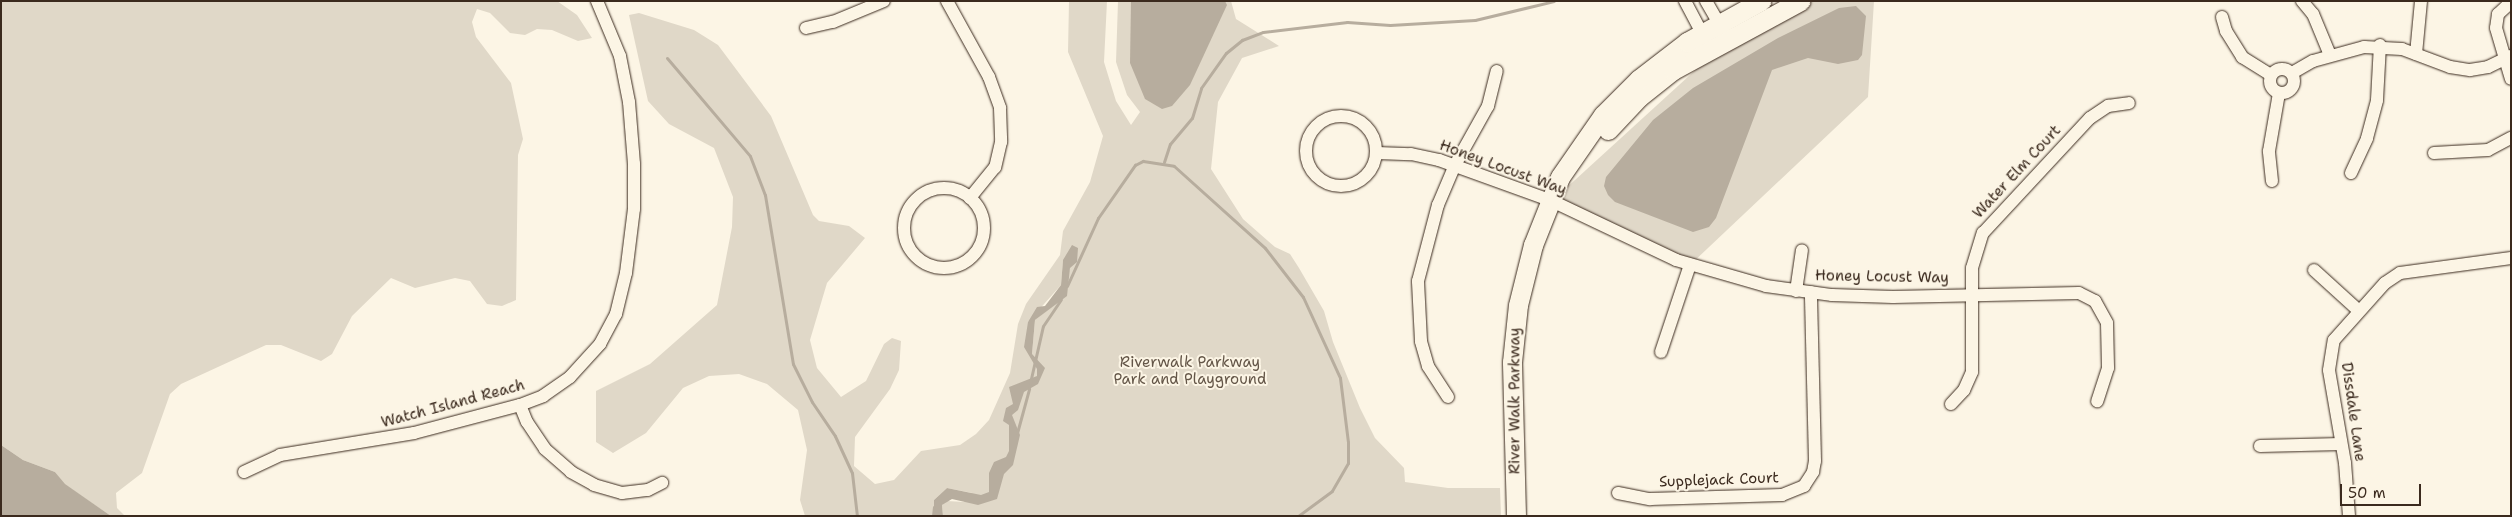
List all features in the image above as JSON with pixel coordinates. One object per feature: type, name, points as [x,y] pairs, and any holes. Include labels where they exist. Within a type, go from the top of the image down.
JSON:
[{"type":"street","name":"Watch Island Reach","points":[[244,472],[280,455],[414,433],[520,405],[550,392],[583,365],[612,322],[626,273],[634,209],[631,117],[620,56],[597,1]]},
{"type":"street","points":[[806,28],[834,22],[884,1]]},
{"type":"street","points":[[947,1],[989,77],[1000,108],[1001,142],[995,167],[970,198]]},
{"type":"street","points":[[1685,1],[1706,40]]},
{"type":"street","points":[[1706,1],[1723,31]]},
{"type":"street","name":"River Walk Parkway","points":[[1723,31],[1761,1]]},
{"type":"street","name":"River Walk Parkway","points":[[1516,516],[1514,336],[1524,274],[1552,201],[1569,184],[1615,121],[1639,97],[1706,40],[1723,31],[1800,1]]},
{"type":"street","points":[[2302,1],[2313,14],[2330,56]]},
{"type":"street","points":[[2416,54],[2422,1]]},
{"type":"street","points":[[2511,2],[2503,7],[2496,23],[2496,39],[2508,58],[2511,79]]},
{"type":"street","points":[[2222,17],[2226,31],[2242,57],[2271,75]]},
{"type":"street","points":[[2351,173],[2367,138],[2377,100],[2380,45]]},
{"type":"street","points":[[2271,75],[2278,69],[2292,73],[2330,56],[2380,45],[2416,54],[2450,67],[2470,70],[2508,58]]},
{"type":"street","points":[[1448,397],[1428,366],[1420,341],[1417,301],[1425,246],[1438,206],[1455,165],[1488,106],[1497,72]]},
{"type":"street","points":[[2279,93],[2293,88],[2292,73]]},
{"type":"street","points":[[2271,75],[2272,88],[2279,93]]},
{"type":"street","points":[[2272,181],[2269,151],[2279,93]]},
{"type":"street","name":"Water Elm Court","points":[[1951,404],[1964,390],[1972,372],[1974,258],[1988,224],[2090,118],[2108,106],[2129,103]]},
{"type":"street","points":[[1339,116],[1354,118],[1366,126],[1374,138],[1376,153],[1373,167],[1364,179],[1351,186],[1336,186],[1322,181],[1312,171],[1306,157],[1307,142],[1314,129],[1325,120],[1339,116]]},
{"type":"street","points":[[2434,153],[2488,150],[2511,138]]},
{"type":"street","name":"Honey Locust Way","points":[[1376,153],[1411,154],[1455,165],[1552,201],[1638,244],[1690,265],[1796,291],[1893,297],[2072,292],[2095,301],[2107,323],[2108,351],[2106,377],[2098,401]]},
{"type":"street","points":[[934,189],[960,191],[970,198],[983,222],[978,249],[970,259],[944,268],[919,260],[905,238],[906,213],[913,202],[934,189]]},
{"type":"street","points":[[1796,291],[1802,250]]},
{"type":"street","name":"Dissdale Lane","points":[[2349,516],[2329,359],[2334,340],[2358,310],[2384,283],[2400,273],[2511,258]]},
{"type":"street","points":[[1661,352],[1690,265]]},
{"type":"street","points":[[2314,270],[2358,310]]},
{"type":"street","name":"Supplejack Court","points":[[1618,493],[1650,498],[1782,495],[1804,486],[1813,472],[1815,461],[1811,292]]},
{"type":"street","points":[[520,405],[527,422],[545,449],[579,476],[622,493],[648,490],[662,483]]},
{"type":"street","points":[[2260,446],[2341,444]]},
{"type":"green space","points":[[1,1],[557,1],[577,15],[592,38],[578,41],[552,30],[537,29],[525,35],[510,33],[490,13],[477,9],[472,22],[476,37],[511,83],[523,139],[518,155],[516,300],[502,306],[487,304],[470,281],[455,278],[415,288],[391,278],[352,316],[332,354],[321,361],[281,345],[266,345],[181,384],[170,394],[142,473],[116,493],[117,508],[125,516],[111,516],[64,484],[55,472],[23,460],[1,445]]},
{"type":"green space","name":"Riverwalk Parkway Park and Playground","points":[[1069,1],[1107,1],[1104,62],[1116,101],[1131,125],[1140,112],[1127,95],[1116,62],[1118,1],[1231,1],[1236,19],[1279,46],[1242,58],[1218,102],[1211,169],[1243,219],[1275,247],[1290,254],[1299,268],[1324,311],[1333,342],[1360,408],[1375,438],[1404,468],[1405,482],[1448,488],[1500,488],[1501,516],[943,516],[942,505],[947,501],[964,502],[972,493],[947,488],[934,500],[934,516],[805,516],[800,500],[807,450],[798,410],[767,384],[739,374],[709,376],[683,388],[646,433],[613,453],[596,442],[596,391],[650,364],[717,305],[732,227],[733,197],[714,148],[669,124],[648,101],[629,15],[639,13],[694,30],[718,45],[771,116],[813,215],[819,221],[849,226],[865,238],[827,283],[810,340],[817,368],[841,397],[866,381],[884,344],[892,338],[901,341],[899,370],[890,389],[855,437],[854,466],[875,484],[894,480],[921,451],[960,445],[976,434],[989,420],[1010,373],[1018,324],[1026,304],[1060,255],[1063,231],[1090,182],[1103,136],[1068,52]],"holes":[[[1063,260],[1070,268],[1060,300],[1035,320],[1032,354],[1028,322],[1061,285]]]},
{"type":"green space","points":[[1806,1],[1874,1],[1868,97],[1690,265],[1552,201],[1713,54]]},
{"type":"shaded area","points":[[1131,1],[1225,1],[1227,5],[1190,85],[1172,106],[1162,109],[1145,99],[1130,63]]},
{"type":"shaded area","points":[[1856,6],[1866,16],[1862,55],[1858,60],[1838,64],[1808,58],[1772,70],[1716,218],[1709,227],[1693,232],[1615,202],[1608,195],[1604,186],[1606,177],[1653,120],[1693,88],[1778,38],[1839,8]]},
{"type":"shaded area","points":[[1072,245],[1078,248],[1077,262],[1070,268],[1067,296],[1035,320],[1032,354],[1045,368],[1038,384],[1024,392],[1018,410],[1012,415],[1020,435],[1013,465],[1004,474],[997,499],[978,505],[952,499],[942,505],[943,516],[934,516],[934,500],[947,488],[981,495],[989,492],[989,473],[994,462],[1006,457],[1009,451],[1009,425],[1003,421],[1006,408],[1013,404],[1009,387],[1037,376],[1037,369],[1024,347],[1028,322],[1037,307],[1045,306],[1061,285],[1063,260]]},
{"type":"shaded area","points":[[1,445],[23,460],[55,472],[65,484],[111,516],[1,516]]},
{"type":"waterway","points":[[1164,162],[1170,144],[1192,118],[1201,88],[1226,53],[1242,40],[1263,32],[1347,22],[1390,25],[1475,20],[1554,1]]},
{"type":"waterway","points":[[667,58],[750,156],[765,195],[793,364],[812,402],[835,436],[852,473],[857,516]]},
{"type":"waterway","points":[[1067,286],[1098,218],[1135,165],[1143,161],[1174,166],[1265,248],[1303,297],[1340,378],[1348,442],[1348,463],[1332,491],[1298,516]]},
{"type":"waterway","points":[[1030,383],[1043,326],[1061,299]]},
{"type":"waterway","points":[[1017,433],[1029,389]]},
{"type":"waterway","points":[[933,516],[934,507]]}]
